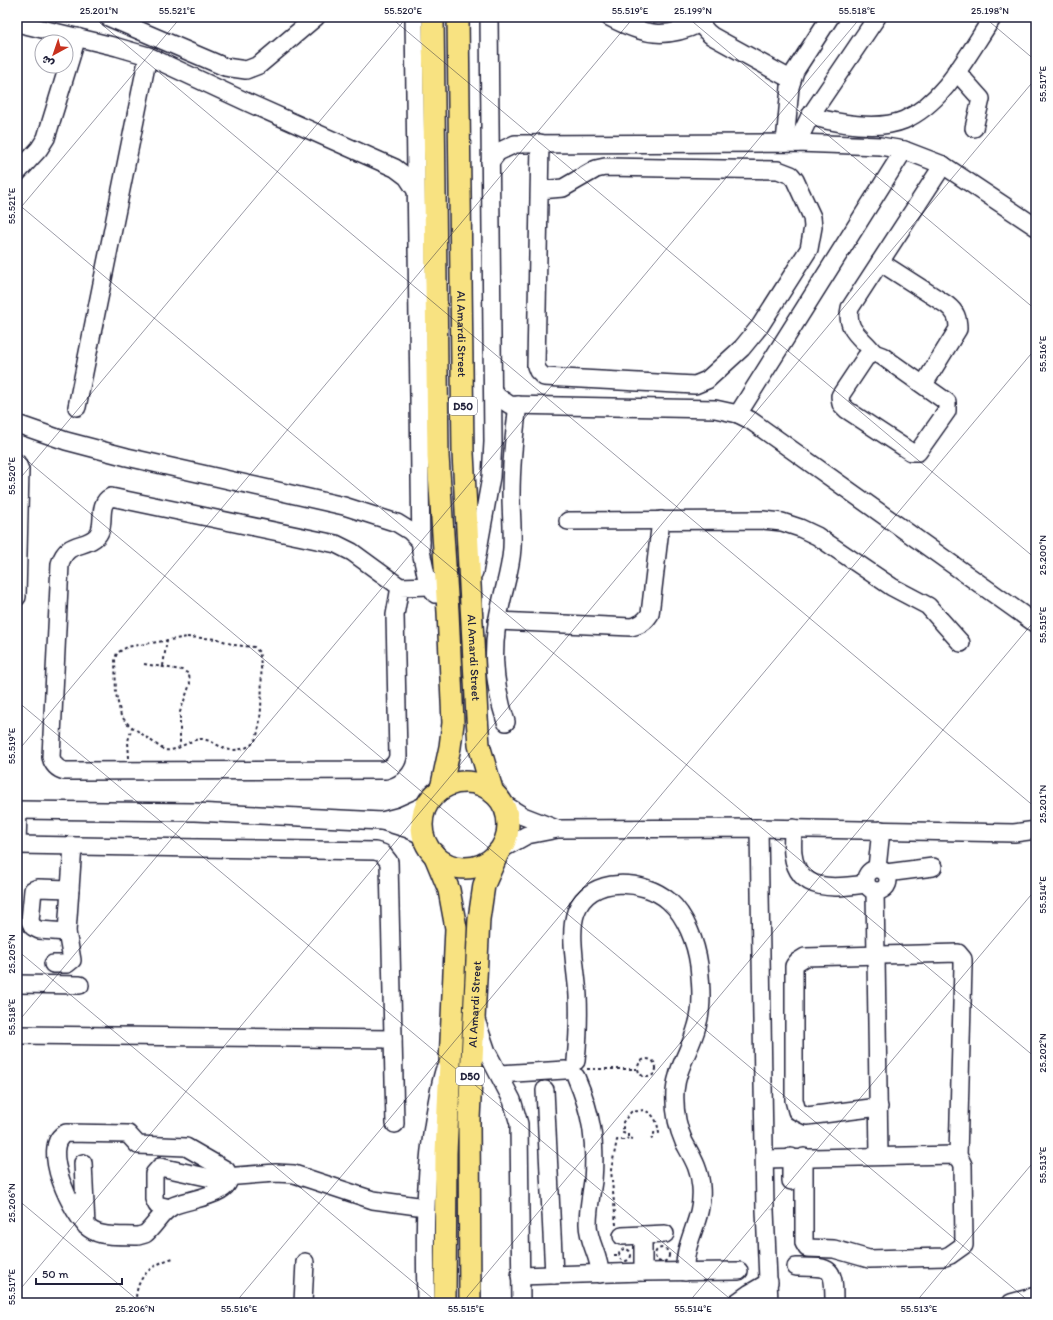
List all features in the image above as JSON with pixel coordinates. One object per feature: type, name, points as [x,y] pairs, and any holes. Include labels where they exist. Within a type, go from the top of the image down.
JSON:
[{"type":"main road","name":"Al Amardi Street","points":[[433,17],[438,456],[448,612],[453,722],[450,747],[434,797]]},
{"type":"main road","name":"Al Amardi Street","points":[[458,17],[463,453],[469,592],[479,745],[497,798]]},
{"type":"main road","points":[[456,783],[472,783],[487,788],[497,798],[508,819],[508,827],[504,843],[499,852],[483,864],[466,868],[448,864],[429,845],[422,820],[434,797],[456,783]]},
{"type":"main road","name":"Al Amardi Street","points":[[429,845],[449,890],[456,928],[449,1058],[446,1153],[445,1303]]},
{"type":"main road","name":"Al Amardi Street","points":[[470,1303],[469,1119],[480,907],[488,874],[499,852]]},
{"type":"street","points":[[108,17],[125,20],[225,67],[239,70],[259,65],[316,17]]},
{"type":"street","points":[[414,17],[415,188],[421,542],[423,563],[430,586],[448,612]]},
{"type":"street","points":[[469,592],[478,555],[491,477],[494,425],[489,130],[489,17]]},
{"type":"street","points":[[609,17],[634,30],[651,34],[668,34],[685,30],[701,20],[705,31],[712,36],[792,80]]},
{"type":"street","points":[[791,143],[792,80],[799,63],[830,17]]},
{"type":"street","points":[[791,143],[877,17]]},
{"type":"street","points":[[810,116],[834,122],[888,124],[903,120],[916,113],[928,104],[956,71],[992,17]]},
{"type":"street","points":[[24,22],[148,56],[273,115],[389,165],[407,177],[415,188]]},
{"type":"street","points":[[17,173],[39,149],[46,138],[77,37]]},
{"type":"street","points":[[76,407],[148,56]]},
{"type":"street","points":[[956,71],[981,99],[974,128]]},
{"type":"street","points":[[489,130],[501,139],[515,144],[791,143],[880,146],[904,150],[943,165],[1036,227]]},
{"type":"street","points":[[540,143],[536,366],[541,375],[550,378],[695,385],[707,380],[742,348],[760,326],[804,259],[812,238],[812,217],[799,186],[791,175],[778,170],[605,167],[596,170],[563,188],[540,190]]},
{"type":"street","points":[[389,165],[399,163],[407,158],[415,144]]},
{"type":"street","points":[[490,162],[498,152],[515,144]]},
{"type":"street","points":[[738,414],[904,150]]},
{"type":"street","points":[[874,353],[866,356],[840,396],[841,404],[847,410],[913,453],[920,450],[947,410],[948,406],[944,398],[882,356],[874,353],[854,332],[848,317],[850,308],[943,165]]},
{"type":"street","points":[[880,262],[947,305],[954,311],[958,319],[958,329],[924,384]]},
{"type":"street","points":[[493,392],[504,402],[518,405],[715,409],[738,414],[755,424],[1036,624]]},
{"type":"street","points":[[494,425],[504,413],[518,405]]},
{"type":"street","points":[[506,722],[498,699],[494,674],[494,649],[497,621],[512,550],[511,495],[514,437],[518,405]]},
{"type":"street","points":[[17,424],[66,441],[182,470],[288,492],[344,506],[397,523],[421,542]]},
{"type":"street","points":[[17,463],[20,470],[17,597]]},
{"type":"street","points":[[400,587],[396,600],[395,615],[398,756],[396,762],[391,767],[385,770],[64,771],[55,766],[52,757],[60,564],[64,554],[71,547],[98,536],[101,528],[104,504],[108,498],[114,496],[336,544],[352,552],[400,587],[430,586]]},
{"type":"street","points":[[397,523],[410,520],[420,511]]},
{"type":"street","points":[[497,621],[631,627],[639,626],[646,621],[650,614],[661,520]]},
{"type":"street","points":[[568,521],[763,520],[782,522],[817,536],[892,587],[928,606],[961,643]]},
{"type":"street","points":[[382,821],[410,812],[434,797]]},
{"type":"street","points":[[497,798],[534,822],[558,829]]},
{"type":"street","points":[[395,1124],[389,862],[382,853],[375,851],[17,845],[17,810],[195,812],[382,821],[408,829],[429,845]]},
{"type":"street","points":[[759,828],[769,1303]]},
{"type":"street","points":[[499,852],[527,835],[558,829],[793,828],[1014,833],[1036,830]]},
{"type":"street","points":[[793,828],[792,853],[800,873],[807,880],[816,885],[827,888],[871,888]]},
{"type":"street","points":[[881,830],[882,870]]},
{"type":"street","points":[[53,964],[67,964],[71,962],[72,957],[67,932],[73,846]]},
{"type":"street","points":[[879,1155],[877,954],[871,888],[865,879],[867,873],[872,869],[882,870],[933,867]]},
{"type":"street","points":[[600,1274],[599,1261],[590,1236],[588,1223],[594,1164],[594,1137],[589,1110],[575,1069],[578,1017],[574,931],[576,912],[589,895],[599,888],[610,885],[636,886],[660,894],[671,902],[690,932],[696,948],[702,999],[697,1028],[678,1074],[675,1090],[675,1107],[678,1124],[683,1140],[699,1171],[702,1189],[700,1211],[687,1248],[685,1272]]},
{"type":"street","points":[[67,932],[39,930],[33,927],[30,922],[31,902],[32,893],[35,889],[70,890]]},
{"type":"street","points":[[797,1157],[806,1246],[810,1249],[834,1249],[869,1258],[945,1257],[963,1247],[965,1240],[963,1165],[958,1157],[963,959],[955,952],[805,957],[794,966],[794,1100],[797,1111],[807,1116],[879,1107]]},
{"type":"street","points":[[17,984],[80,985]]},
{"type":"street","points":[[474,1016],[487,1052],[500,1074],[512,1100],[520,1137],[520,1303]]},
{"type":"street","points":[[17,1035],[393,1039]]},
{"type":"street","points":[[426,1303],[425,1207],[427,1170],[436,1103],[449,1058]]},
{"type":"street","points":[[500,1074],[575,1069]]},
{"type":"street","points":[[546,1090],[554,1275]]},
{"type":"street","points":[[66,1133],[128,1134],[138,1146],[186,1147],[221,1166],[226,1170],[229,1177],[226,1185],[220,1190],[170,1208],[149,1230],[142,1235],[99,1233],[86,1226],[70,1203],[58,1169],[56,1155],[59,1139],[66,1133]]},
{"type":"street","points":[[765,1158],[950,1154],[958,1157]]},
{"type":"street","points":[[791,1181],[797,1157]]},
{"type":"street","points":[[83,1163],[86,1226]]},
{"type":"street","points":[[170,1208],[160,1206],[154,1201],[154,1174],[157,1169],[163,1168],[206,1177],[229,1177],[276,1173],[294,1174],[373,1200],[425,1207]]},
{"type":"street","points":[[64,1187],[84,1185]]},
{"type":"street","points":[[643,1235],[643,1272]]},
{"type":"street","points":[[622,1236],[643,1235],[663,1241]]},
{"type":"street","points":[[303,1303],[305,1262]]},
{"type":"street","points":[[796,1267],[821,1267],[829,1271],[833,1278],[834,1303]]},
{"type":"street","points":[[520,1276],[738,1271]]},
{"type":"street","points":[[736,1303],[769,1282]]},
{"type":"street","points":[[1011,1303],[1036,1296]]},
{"type":"path","points":[[193,636],[218,639],[234,645],[254,647],[260,654],[261,723],[258,734],[252,744],[244,749],[228,750],[209,741],[199,739],[171,750],[164,750],[132,727],[120,716],[117,706],[115,682],[116,655],[127,646],[193,636]]},
{"type":"path","points":[[163,666],[167,639]]},
{"type":"path","points":[[144,664],[182,670],[189,674],[189,690],[180,712],[180,746]]},
{"type":"path","points":[[130,771],[128,741],[132,727]]},
{"type":"path","points":[[646,1059],[651,1060],[656,1068],[656,1072],[648,1078],[639,1074],[637,1069],[641,1061],[646,1059]]},
{"type":"path","points":[[575,1069],[637,1069]]},
{"type":"path","points":[[628,1138],[628,1134],[623,1133],[623,1122],[631,1112],[644,1110],[654,1117],[658,1123],[659,1133],[654,1133],[654,1137],[650,1140]]},
{"type":"path","points":[[622,1236],[616,1227],[611,1170],[617,1140],[626,1140],[628,1138],[632,1139]]},
{"type":"path","points":[[663,1241],[669,1254],[667,1260],[662,1262],[657,1260],[655,1254],[663,1241]]},
{"type":"path","points":[[625,1248],[632,1254],[629,1260],[626,1261],[622,1261],[619,1255],[622,1249],[625,1248]]},
{"type":"path","points":[[614,1255],[619,1255]]},
{"type":"path","points":[[136,1303],[136,1290],[142,1276],[153,1267],[173,1258]]}]
